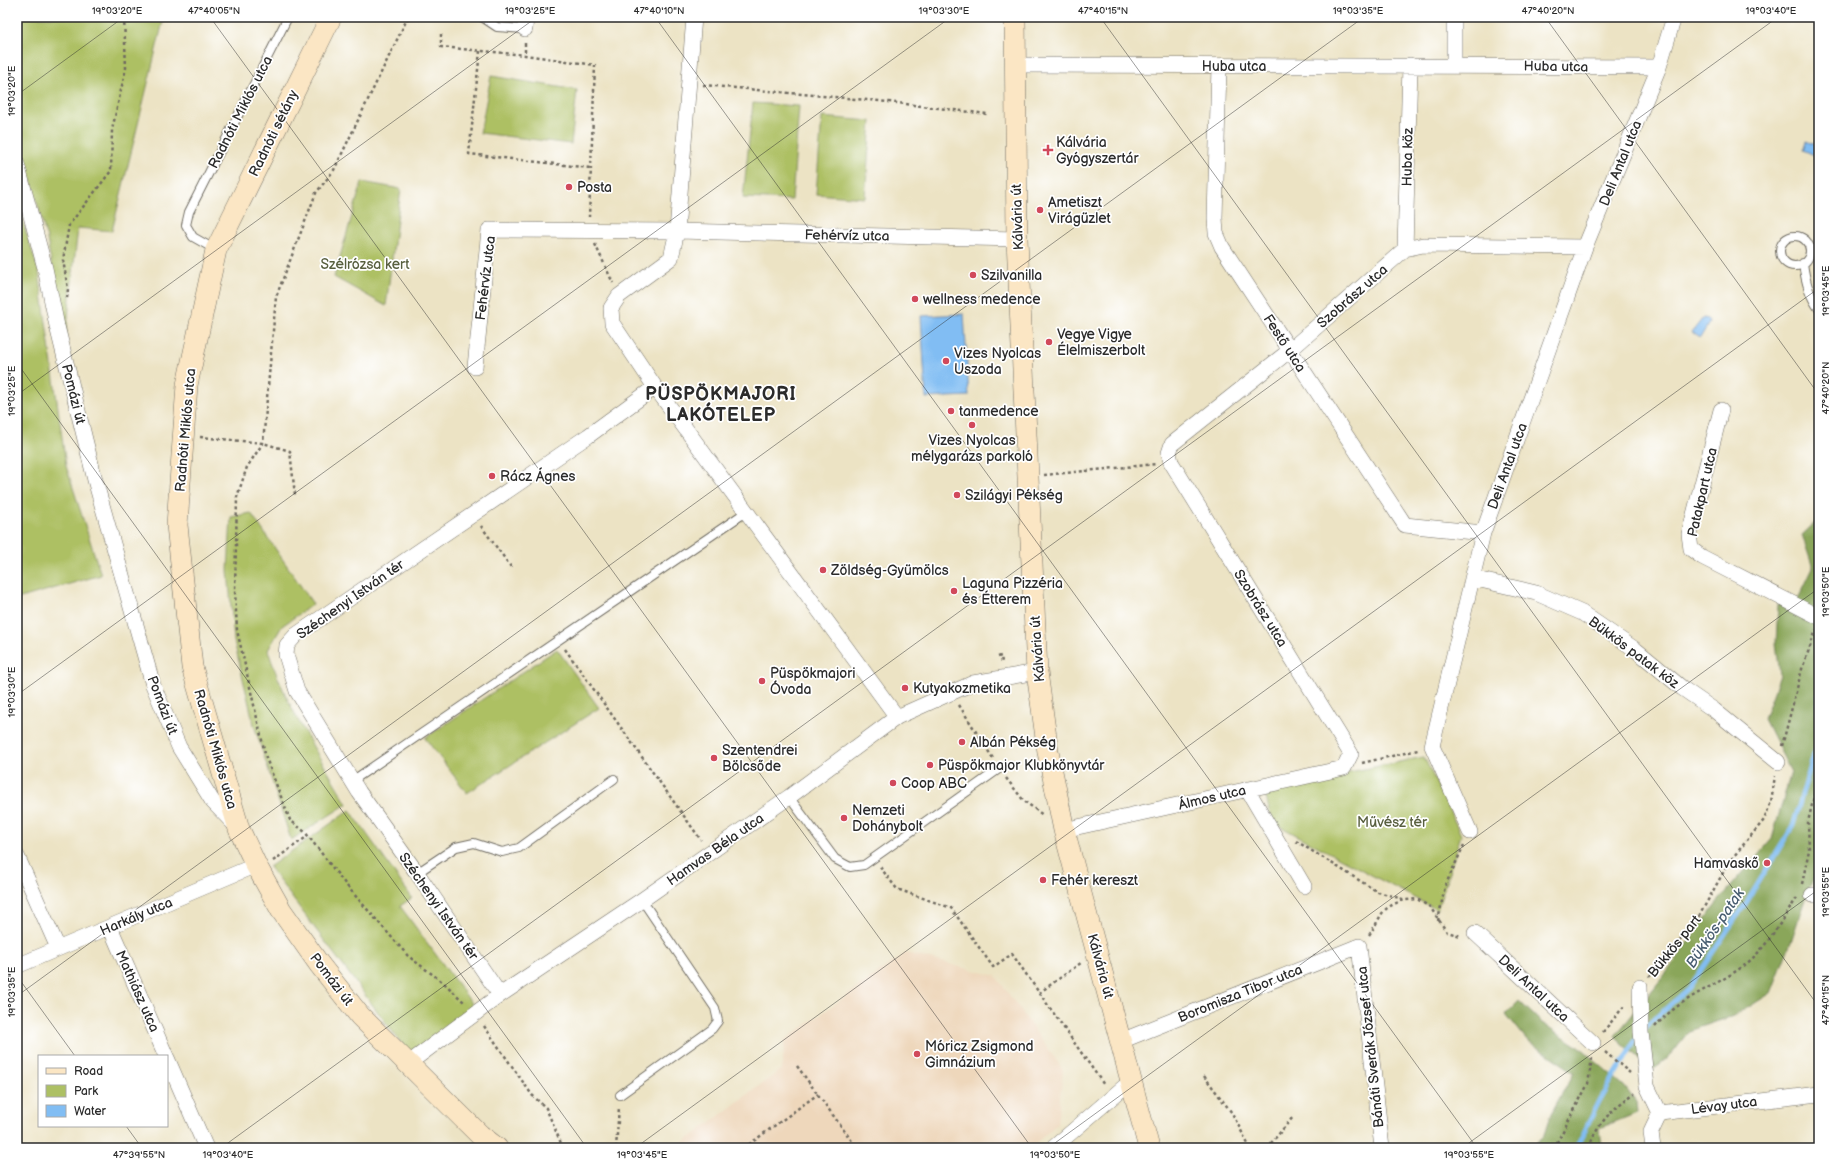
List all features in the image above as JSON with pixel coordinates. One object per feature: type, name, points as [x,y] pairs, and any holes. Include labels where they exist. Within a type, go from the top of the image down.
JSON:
[{"type":"street","name":"Radnóti sétány","points":[[216,250],[331,17]]},
{"type":"street","points":[[694,17],[678,231],[671,258],[619,296],[611,308],[612,323],[655,388],[897,717]]},
{"type":"street","name":"Kálvária út","points":[[1015,17],[1014,65],[1017,239],[1037,672],[1048,752],[1064,830],[1149,1148]]},
{"type":"street","points":[[1454,17],[1454,66]]},
{"type":"street","name":"Deli Antal utca","points":[[1432,746],[1484,533],[1586,247],[1659,67],[1674,17]]},
{"type":"street","name":"Huba utca","points":[[1014,65],[1410,65],[1659,67]]},
{"type":"street","name":"Huba köz","points":[[1405,249],[1410,65]]},
{"type":"street","name":"Festő utca","points":[[1219,66],[1216,233],[1222,247],[1289,351],[1406,525],[1484,533]]},
{"type":"street","name":"Pomázi út","points":[[17,167],[45,268],[57,326],[95,480],[153,685],[179,747],[213,802],[239,829],[264,863],[281,910],[319,964],[360,1016],[480,1135],[497,1148]]},
{"type":"street","name":"Fehérvíz utca","points":[[475,368],[489,230],[678,231],[1017,239]]},
{"type":"street","name":"Szobrász utca","points":[[1348,761],[1171,462],[1169,453],[1172,444],[1289,351],[1405,249],[1423,245],[1586,247]]},
{"type":"street","name":"Radnóti Miklós utca","points":[[216,250],[187,385],[177,525],[192,667],[239,829]]},
{"type":"street","name":"Széchenyi István tér","points":[[500,995],[352,781],[297,691],[286,655],[287,645],[296,635],[588,436],[655,388]]},
{"type":"street","name":"Patakpart utca","points":[[1722,410],[1689,534],[1691,549],[1702,557],[1819,617]]},
{"type":"street","name":"Bükkös patak köz","points":[[1472,578],[1536,593],[1582,613],[1636,650],[1682,688],[1714,710],[1778,762]]},
{"type":"street","name":"Hamvas Béla utca","points":[[409,1063],[500,995],[642,900],[789,797],[897,717],[951,692],[973,684],[1037,672]]},
{"type":"street","points":[[1432,746],[1470,832]]},
{"type":"street","name":"Álmos utca","points":[[1064,830],[1247,789],[1348,761]]},
{"type":"street","points":[[1247,789],[1304,886]]},
{"type":"street","points":[[17,856],[58,948]]},
{"type":"street","name":"Harkály utca","points":[[17,966],[264,863]]},
{"type":"street","name":"Mathiász utca","points":[[110,927],[166,1055]]},
{"type":"street","name":"Deli Antal utca","points":[[1475,933],[1593,1043]]},
{"type":"street","name":"Boromisza Tibor utca","points":[[1121,1041],[1359,946]]},
{"type":"street","name":"Bánáti Sverák József utca","points":[[1359,946],[1382,1148]]},
{"type":"street","points":[[1640,987],[1641,1032],[1646,1086],[1660,1113],[1651,1132],[1653,1148]]},
{"type":"street","name":"Mathiász utca","points":[[168,1059],[206,1148]]},
{"type":"street","points":[[1053,1148],[1131,1081]]},
{"type":"street","name":"Lévay utca","points":[[1660,1113],[1819,1094]]},
{"type":"lane","name":"Radnóti Miklós utca","points":[[216,250],[193,237],[186,225],[189,212],[288,17]]},
{"type":"lane","points":[[482,17],[497,27],[525,23]]},
{"type":"lane","points":[[1803,263],[1807,284],[1814,302],[1819,309]]},
{"type":"lane","points":[[352,781],[746,512]]},
{"type":"lane","points":[[789,797],[835,860],[850,867],[864,865],[999,769]]},
{"type":"lane","points":[[417,873],[456,847],[474,843],[502,852],[519,848],[614,779]]},
{"type":"lane","points":[[620,1095],[712,1029],[718,1021],[715,1008],[642,900]]},
{"type":"path","points":[[67,300],[68,289],[63,260],[69,225],[111,171],[112,130],[126,68],[124,17]]},
{"type":"path","points":[[408,17],[334,170],[316,193],[282,279],[275,309],[263,443],[248,467],[237,497],[235,591],[237,630],[266,758],[290,820],[308,836],[346,885],[408,956],[444,983],[476,1013]]},
{"type":"path","points":[[441,34],[441,46],[595,65],[588,231],[619,296]]},
{"type":"path","points":[[480,51],[469,154],[590,168]]},
{"type":"path","points":[[689,84],[889,102],[987,114]]},
{"type":"path","points":[[183,436],[263,443],[290,451],[295,495]]},
{"type":"path","points":[[1028,476],[1171,462]]},
{"type":"path","points":[[473,514],[511,567]]},
{"type":"path","name":"Bükkös part","points":[[1593,1043],[1698,918],[1729,862],[1764,820],[1771,802],[1778,762],[1802,669],[1819,623]]},
{"type":"path","points":[[559,640],[710,852]]},
{"type":"path","points":[[998,657],[1001,656],[1002,665]]},
{"type":"path","points":[[951,692],[999,769],[1024,801],[1064,830]]},
{"type":"path","points":[[1348,761],[1432,746]]},
{"type":"path","points":[[1654,1030],[1666,1015],[1693,995],[1742,967],[1756,955],[1808,894],[1808,822],[1819,775]]},
{"type":"path","points":[[1438,921],[1445,886],[1470,832]]},
{"type":"path","points":[[264,863],[308,836]]},
{"type":"path","points":[[1291,838],[1378,892],[1406,900]]},
{"type":"path","points":[[873,859],[897,888],[951,908],[993,966],[1012,954],[1112,1096]]},
{"type":"path","points":[[1359,946],[1371,934],[1379,917],[1390,904],[1406,900],[1417,899],[1430,907],[1438,921],[1447,932],[1461,936],[1475,933]]},
{"type":"path","points":[[1039,993],[1084,961],[1099,957]]},
{"type":"path","points":[[484,1026],[532,1095],[546,1108],[563,1148]]},
{"type":"path","points":[[1590,1148],[1593,1137],[1614,1107],[1646,1086],[1593,1043]]},
{"type":"path","points":[[1554,1148],[1588,1084],[1593,1043]]},
{"type":"path","points":[[798,1066],[856,1148]]},
{"type":"path","points":[[1204,1076],[1232,1113],[1250,1148]]},
{"type":"path","points":[[744,1148],[818,1094]]},
{"type":"path","points":[[616,1148],[620,1095]]},
{"type":"path","points":[[1267,1148],[1293,1117]]},
{"type":"shaded area","name":"Móricz Zsigmond Gimnázium","points":[[906,953],[996,976],[1063,1070],[1057,1124],[1030,1148],[676,1148],[782,1069],[785,1040]]},
{"type":"green space","points":[[17,17],[164,17],[112,231],[78,228],[65,343],[47,239],[17,128]]},
{"type":"green space","points":[[491,76],[577,90],[571,144],[480,133]]},
{"type":"green space","points":[[753,103],[799,106],[792,200],[743,198]]},
{"type":"green space","points":[[822,117],[871,121],[865,198],[816,194]]},
{"type":"green space","name":"Szélrózsa kert","points":[[362,182],[401,189],[386,306],[334,277]]},
{"type":"green space","points":[[17,204],[39,272],[66,466],[101,575],[17,599]]},
{"type":"green space","points":[[251,513],[313,604],[282,626],[268,650],[283,690],[293,710],[347,804],[291,840],[254,725],[234,641],[228,570],[231,517]]},
{"type":"green space","points":[[1819,519],[1819,866],[1805,899],[1791,942],[1771,993],[1736,1015],[1689,1031],[1668,1058],[1651,1070],[1615,1036],[1667,972],[1715,905],[1772,839],[1791,772],[1764,719],[1780,675],[1776,643],[1778,605],[1799,597],[1813,568],[1802,535]]},
{"type":"green space","points":[[557,649],[599,708],[467,793],[425,738]]},
{"type":"green space","name":"Művész tér","points":[[1424,757],[1461,835],[1437,910],[1272,822],[1264,789]]},
{"type":"green space","points":[[350,810],[412,898],[400,906],[476,1009],[410,1055],[269,867]]},
{"type":"green space","points":[[1519,1001],[1542,1023],[1578,1046],[1624,1086],[1636,1102],[1637,1113],[1600,1128],[1602,1148],[1531,1148],[1544,1136],[1549,1117],[1574,1072],[1527,1040],[1506,1014]]},
{"type":"water","points":[[1806,141],[1819,146],[1819,157],[1803,150]]},
{"type":"water","points":[[964,314],[969,396],[926,398],[921,316]]},
{"type":"water","points":[[1703,318],[1707,319],[1709,323],[1700,338],[1692,332]]},
{"type":"waterway","name":"Bükkös-patak","points":[[1645,1027],[1689,988],[1748,900],[1793,826],[1817,744],[1819,695]]},
{"type":"waterway","name":"Bükkös-patak","points":[[1576,1148],[1600,1100],[1637,1038]]},
{"type":"place","name":"Kálvária Gyógyszertár","points":[[1048,150]]},
{"type":"place","name":"Posta","points":[[569,187]]},
{"type":"place","name":"Ametiszt Virágüzlet","points":[[1040,210]]},
{"type":"place","name":"Szilvanilla","points":[[973,275]]},
{"type":"place","name":"wellness medence","points":[[915,299]]},
{"type":"place","name":"Vegye Vigye Élelmiszerbolt","points":[[1049,342]]},
{"type":"place","name":"Vizes Nyolcas Uszoda","points":[[946,361]]},
{"type":"place","name":"tanmedence","points":[[951,411]]},
{"type":"place","name":"Vizes Nyolcas mélygarázs parkoló","points":[[972,425]]},
{"type":"place","name":"Rácz Ágnes","points":[[492,476]]},
{"type":"place","name":"Szilágyi Pékség","points":[[957,495]]},
{"type":"place","name":"Zöldség-Gyümölcs","points":[[823,570]]},
{"type":"place","name":"Laguna Pizzéria és Étterem","points":[[954,591]]},
{"type":"place","name":"Püspökmajori Óvoda","points":[[762,681]]},
{"type":"place","name":"Kutyakozmetika","points":[[905,688]]},
{"type":"place","name":"Albán Pékség","points":[[962,742]]},
{"type":"place","name":"Szentendrei Bölcsőde","points":[[714,758]]},
{"type":"place","name":"Püspökmajor Klubkönyvtár","points":[[930,765]]},
{"type":"place","name":"Coop ABC","points":[[893,783]]},
{"type":"place","name":"Nemzeti Dohánybolt","points":[[844,818]]},
{"type":"place","name":"Hamvaskő","points":[[1767,863]]},
{"type":"place","name":"Fehér kereszt","points":[[1043,880]]},
{"type":"place","name":"Móricz Zsigmond Gimnázium","points":[[917,1054]]},
{"type":"district","name":"PÜSPÖKMAJORI LAKÓTELEP","points":[[721,404]]}]
